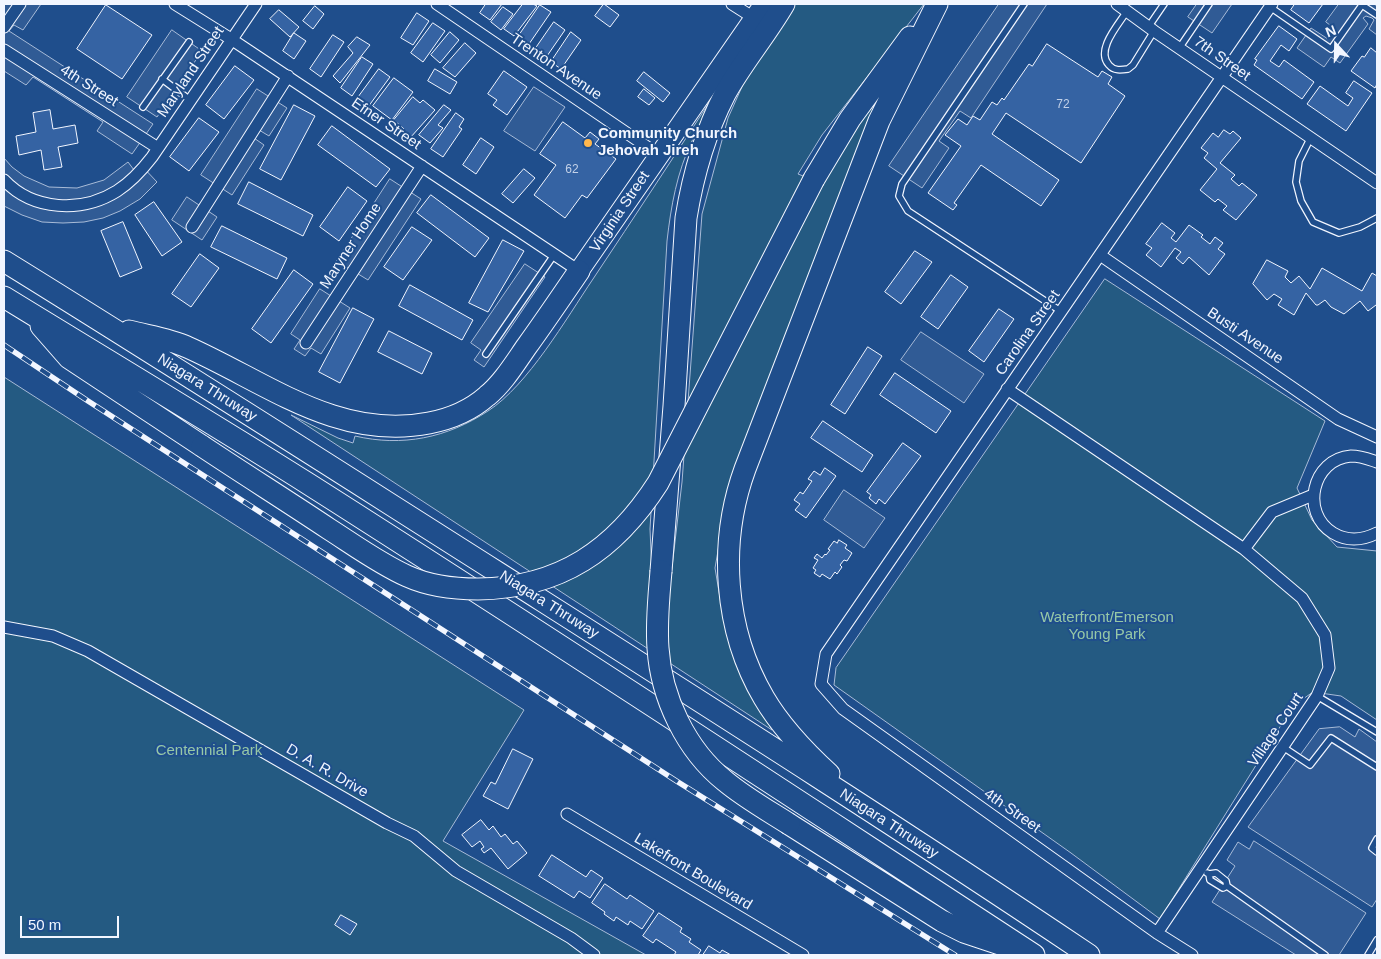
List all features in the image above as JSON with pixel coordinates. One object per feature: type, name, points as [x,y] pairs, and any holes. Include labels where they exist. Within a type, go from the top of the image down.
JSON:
[{"type":"highway","points":[[784,4],[726,93],[708,132],[698,160],[690,192],[686,218],[661,571],[658,648],[660,668],[678,721],[706,763],[724,781],[942,921],[964,932],[1033,955]]},
{"type":"highway","points":[[30,312],[68,358],[359,548],[396,570],[424,582],[464,589],[497,589],[530,584],[567,570],[593,555],[613,539],[631,520],[658,483],[814,180],[850,119],[904,45],[937,4]]},
{"type":"highway","points":[[873,814],[795,740],[764,698],[745,656],[736,624],[730,587],[728,550],[730,527],[738,489],[755,441],[879,121],[937,4]]},
{"type":"highway","name":"Niagara Thruway","points":[[4,261],[667,680],[963,870],[1089,955]]},
{"type":"highway","points":[[107,325],[185,346],[257,383],[320,412],[374,426],[400,427],[456,416],[488,396],[506,376],[580,271]]},
{"type":"highway","name":"Niagara Thruway","points":[[4,297],[307,483],[1033,955]]},
{"type":"main road","name":"Virginia Street","points":[[580,271],[759,11]]},
{"type":"street","points":[[4,26],[20,4]]},
{"type":"street","name":"Efner Street","points":[[175,4],[232,39],[580,271]]},
{"type":"street","name":"Maryland Street","points":[[4,180],[25,196],[44,204],[61,207],[82,205],[99,200],[117,191],[140,173],[256,4]]},
{"type":"street","name":"Trenton Avenue","points":[[437,4],[659,155]]},
{"type":"street","points":[[732,4],[759,11]]},
{"type":"street","name":"Carolina Street","points":[[821,684],[826,654],[1271,6]]},
{"type":"street","name":"7th Street","points":[[1122,7],[1377,183]]},
{"type":"street","name":"4th Street","points":[[4,50],[155,152]]},
{"type":"street","points":[[192,227],[288,76]]},
{"type":"street","name":"Maryner Home","points":[[306,343],[422,166]]},
{"type":"street","name":"Busti Avenue","points":[[1100,255],[1338,419],[1377,436]]},
{"type":"street","name":"Village Court","points":[[1007,389],[1244,549],[1302,598],[1325,635],[1329,668],[1317,696],[1205,871],[1157,933]]},
{"type":"street","points":[[1377,462],[1357,456],[1336,460],[1324,469],[1316,481],[1313,495],[1314,508],[1319,520],[1328,530],[1352,540],[1365,538],[1377,533]]},
{"type":"street","points":[[1244,549],[1272,512],[1313,495]]},
{"type":"street","name":"D. A. R. Drive","points":[[4,627],[53,636],[88,651],[387,823],[414,836],[456,871],[571,938],[594,955]]},
{"type":"street","name":"4th Street","points":[[821,684],[843,709],[1157,933],[1192,955]]},
{"type":"street","name":"Lakefront Boulevard","points":[[567,814],[803,955]]},
{"type":"lane","points":[[1024,4],[902,184],[899,196],[908,211],[1062,312]]},
{"type":"lane","points":[[1122,7],[1104,50],[1104,57],[1108,65],[1114,69],[1128,69],[1133,64],[1164,4]]},
{"type":"lane","points":[[1180,47],[1209,4]]},
{"type":"lane","points":[[1271,6],[1331,49],[1362,5],[1377,15]]},
{"type":"lane","points":[[143,106],[188,42]]},
{"type":"lane","points":[[162,79],[190,100]]},
{"type":"lane","points":[[1311,137],[1299,161],[1296,182],[1301,201],[1313,222],[1339,232],[1360,227],[1377,218]]},
{"type":"lane","points":[[486,354],[554,255]]},
{"type":"lane","points":[[1317,696],[1377,732]]},
{"type":"lane","points":[[1283,747],[1310,765],[1331,738],[1377,767]]},
{"type":"lane","points":[[1377,839],[1372,848],[1377,852]]},
{"type":"lane","points":[[1205,871],[1216,873],[1226,881],[1227,886],[1325,955]]},
{"type":"lane","points":[[1368,955],[1377,940]]},
{"type":"green space","points":[[796,4],[924,4],[822,135],[798,174],[821,183],[858,126],[883,92],[726,505],[715,568],[722,610],[738,669],[772,730],[291,415],[338,438],[353,443],[355,436],[390,441],[407,440],[424,438],[457,428],[488,411],[503,400],[532,368],[571,313],[718,89],[695,134],[682,165],[673,202],[667,241],[650,529],[652,574],[671,576],[682,482],[702,214],[728,118],[745,80]]},
{"type":"green space","name":"Waterfront/Emerson Young Park","points":[[1105,279],[1325,421],[1297,488],[1312,520],[1337,547],[1377,551],[1377,720],[1341,696],[1313,692],[1293,706],[1160,919],[1071,853],[834,685],[836,668]]},
{"type":"green space","name":"Centennial Park","points":[[4,377],[524,710],[443,841],[646,955],[4,955]]},
{"type":"shaded area","points":[[4,4],[41,4],[23,30],[14,25],[9,31],[153,124],[132,154],[97,131],[103,122],[33,77],[26,85],[4,71]]},
{"type":"shaded area","points":[[999,4],[1047,4],[971,118],[960,111],[939,141],[949,148],[922,188],[889,166]]},
{"type":"shaded area","points":[[1197,4],[1232,4],[1212,33],[1188,17]]},
{"type":"shaded area","points":[[1339,4],[1374,4],[1377,6],[1377,35],[1369,29],[1374,20],[1366,16],[1363,18],[1368,24],[1340,63],[1331,57],[1324,67],[1297,48],[1311,28],[1328,39],[1335,29],[1326,22]]},
{"type":"shaded area","points":[[172,30],[202,51],[157,117],[127,97]]},
{"type":"shaded area","points":[[534,87],[565,107],[535,151],[504,131]]},
{"type":"shaded area","points":[[257,89],[287,108],[269,136],[259,130],[254,138],[264,145],[232,195],[201,175]]},
{"type":"shaded area","points":[[4,158],[24,176],[49,187],[77,188],[104,180],[128,162],[134,170],[140,164],[157,182],[140,199],[120,211],[103,218],[84,222],[42,222],[4,206]]},
{"type":"shaded area","points":[[390,179],[421,199],[368,280],[337,261]]},
{"type":"shaded area","points":[[187,197],[217,217],[202,240],[172,220]]},
{"type":"shaded area","points":[[525,264],[545,277],[484,367],[474,360],[481,350],[471,343]]},
{"type":"shaded area","points":[[320,289],[350,308],[321,354],[311,348],[305,356],[294,349],[300,340],[291,334]]},
{"type":"shaded area","points":[[921,332],[984,374],[964,403],[901,360]]},
{"type":"shaded area","points":[[844,490],[885,518],[864,548],[824,520]]},
{"type":"shaded area","points":[[1340,727],[1355,737],[1359,729],[1377,742],[1377,899],[1372,907],[1248,827],[1319,729]]},
{"type":"shaded area","points":[[1254,841],[1366,913],[1339,955],[1296,955],[1212,902],[1235,866],[1227,860],[1238,842],[1249,849]]},
{"type":"building","points":[[486,4],[502,4],[490,20],[480,13]]},
{"type":"building","points":[[523,4],[537,6],[514,36],[504,29]]},
{"type":"building","points":[[604,4],[619,15],[610,27],[595,16]]},
{"type":"building","points":[[1295,4],[1323,4],[1309,23],[1291,10]]},
{"type":"building","points":[[106,5],[152,35],[122,79],[77,49]]},
{"type":"building","points":[[540,5],[551,12],[529,44],[518,37]]},
{"type":"building","points":[[315,6],[324,14],[313,29],[303,21]]},
{"type":"building","points":[[503,7],[513,14],[501,30],[491,22]]},
{"type":"building","points":[[279,10],[299,27],[290,37],[270,19]]},
{"type":"building","points":[[417,13],[429,21],[413,45],[401,38]]},
{"type":"building","points":[[554,22],[565,30],[547,56],[536,48]]},
{"type":"building","points":[[433,23],[445,31],[423,62],[411,53]]},
{"type":"building","points":[[1279,26],[1297,39],[1289,51],[1281,45],[1270,61],[1279,67],[1284,60],[1314,82],[1302,99],[1254,65],[1257,60],[1255,59]]},
{"type":"building","points":[[450,32],[459,40],[440,63],[431,55]]},
{"type":"building","points":[[571,32],[581,40],[561,69],[551,62]]},
{"type":"building","points":[[294,33],[306,41],[294,59],[283,51]]},
{"type":"building","points":[[333,35],[344,42],[321,77],[310,69]]},
{"type":"building","points":[[357,37],[370,45],[340,83],[333,76],[353,53],[348,47]]},
{"type":"building","points":[[465,43],[476,53],[455,77],[443,68]]},
{"type":"building","points":[[1047,44],[1098,77],[1102,71],[1112,77],[1108,84],[1125,96],[1081,163],[1006,113],[992,134],[1059,180],[1041,206],[981,165],[954,203],[957,205],[953,210],[928,193],[961,146],[945,135],[958,119],[967,125],[973,116],[980,120],[992,102],[997,105],[1002,98],[1004,100],[1029,64],[1032,66]]},
{"type":"building","points":[[1371,48],[1377,53],[1377,84],[1375,88],[1351,71],[1362,56],[1364,57]]},
{"type":"building","points":[[362,57],[373,64],[352,96],[341,88]]},
{"type":"building","points":[[235,66],[254,80],[224,119],[206,105]]},
{"type":"building","points":[[379,69],[390,77],[368,107],[357,99]]},
{"type":"building","points":[[435,69],[457,82],[450,94],[428,81]]},
{"type":"building","points":[[504,71],[527,87],[507,115],[493,105],[497,100],[488,94]]},
{"type":"building","points":[[644,72],[670,93],[663,102],[637,81]]},
{"type":"building","points":[[394,78],[413,92],[392,120],[373,106]]},
{"type":"building","points":[[1354,81],[1372,93],[1346,131],[1307,104],[1320,86],[1348,106],[1353,98],[1346,93]]},
{"type":"building","points":[[644,89],[655,98],[649,105],[638,97]]},
{"type":"building","points":[[413,97],[420,103],[423,100],[435,110],[410,138],[394,120]]},
{"type":"building","points":[[294,105],[315,116],[281,180],[260,169]]},
{"type":"building","points":[[444,105],[451,110],[438,125],[443,128],[430,143],[419,135]]},
{"type":"building","points":[[50,110],[53,129],[75,125],[78,143],[58,147],[62,167],[44,170],[41,150],[19,155],[16,136],[36,132],[33,113]]},
{"type":"building","points":[[456,113],[464,119],[459,127],[462,129],[443,157],[431,149]]},
{"type":"building","points":[[199,118],[219,132],[189,171],[170,157]]},
{"type":"building","points":[[563,122],[585,138],[590,132],[599,139],[595,144],[616,159],[587,198],[582,195],[565,218],[534,195],[556,165],[540,154]]},
{"type":"building","points":[[332,126],[390,169],[376,187],[318,145]]},
{"type":"building","points":[[1224,130],[1230,134],[1233,131],[1241,138],[1220,163],[1235,175],[1231,179],[1239,186],[1242,183],[1257,195],[1236,220],[1223,210],[1227,206],[1218,199],[1215,202],[1200,190],[1217,169],[1204,158],[1208,153],[1201,148],[1213,133],[1218,137]]},
{"type":"building","points":[[481,138],[494,147],[476,174],[463,165]]},
{"type":"building","points":[[524,169],[535,178],[513,203],[502,194]]},
{"type":"building","points":[[249,182],[313,215],[303,236],[238,204]]},
{"type":"building","points":[[348,187],[367,201],[339,241],[320,227]]},
{"type":"building","points":[[431,195],[489,238],[475,257],[417,213]]},
{"type":"building","points":[[154,202],[182,242],[162,256],[135,215]]},
{"type":"building","points":[[123,222],[142,268],[120,277],[101,231]]},
{"type":"building","points":[[1162,223],[1175,233],[1171,238],[1176,242],[1189,225],[1203,235],[1201,237],[1210,244],[1215,237],[1223,243],[1218,249],[1225,254],[1209,275],[1189,257],[1183,264],[1176,258],[1181,252],[1175,248],[1161,267],[1146,255],[1152,248],[1146,244]]},
{"type":"building","points":[[222,226],[287,258],[277,279],[211,247]]},
{"type":"building","points":[[412,227],[432,240],[403,280],[384,267]]},
{"type":"building","points":[[503,240],[524,251],[488,312],[469,303]]},
{"type":"building","points":[[915,251],[932,262],[901,304],[885,292]]},
{"type":"building","points":[[200,254],[219,268],[191,307],[172,294]]},
{"type":"building","points":[[1267,260],[1288,271],[1285,277],[1291,283],[1299,276],[1310,289],[1322,268],[1362,291],[1372,273],[1377,276],[1377,306],[1368,311],[1360,301],[1344,314],[1331,307],[1325,300],[1316,305],[1306,293],[1294,315],[1278,305],[1282,299],[1274,294],[1267,300],[1253,284]]},
{"type":"building","points":[[294,270],[313,284],[271,343],[252,329]]},
{"type":"building","points":[[951,275],[968,287],[938,329],[921,317]]},
{"type":"building","points":[[410,285],[473,320],[462,340],[399,306]]},
{"type":"building","points":[[353,308],[374,319],[340,383],[319,372]]},
{"type":"building","points":[[999,309],[1014,319],[984,362],[969,351]]},
{"type":"building","points":[[389,331],[432,353],[422,374],[378,352]]},
{"type":"building","points":[[868,347],[882,356],[845,414],[831,405]]},
{"type":"building","points":[[895,373],[951,411],[936,433],[880,395]]},
{"type":"building","points":[[823,421],[873,455],[862,472],[811,438]]},
{"type":"building","points":[[903,443],[921,456],[885,504],[879,499],[876,504],[869,498],[871,495],[867,492]]},
{"type":"building","points":[[825,468],[836,476],[806,518],[795,510],[800,504],[794,500],[800,492],[803,494],[812,481],[808,479],[814,471],[820,475]]},
{"type":"building","points":[[839,540],[847,545],[845,548],[852,553],[847,561],[844,560],[840,565],[842,567],[837,574],[835,572],[830,579],[822,574],[820,577],[814,573],[816,570],[813,568],[818,560],[814,558],[817,554],[822,558],[830,550],[828,549],[834,541],[837,543]]},
{"type":"building","points":[[513,749],[533,759],[508,809],[483,796],[491,782],[495,784]]},
{"type":"building","points":[[481,820],[489,830],[493,826],[501,837],[505,834],[513,844],[517,841],[527,853],[508,869],[491,848],[484,853],[481,849],[484,847],[480,841],[472,847],[462,835]]},
{"type":"building","points":[[552,855],[586,877],[591,870],[603,878],[590,898],[579,891],[574,898],[539,876]]},
{"type":"building","points":[[605,884],[627,899],[630,895],[654,911],[642,929],[630,921],[628,925],[616,917],[614,921],[592,903]]},
{"type":"building","points":[[659,913],[682,928],[680,932],[691,939],[689,942],[701,950],[698,955],[674,955],[676,952],[656,939],[653,943],[643,936]]},
{"type":"building","points":[[341,915],[357,924],[350,935],[335,925]]},
{"type":"building","points":[[709,946],[720,953],[722,950],[731,955],[703,955]]},
{"type":"railway","points":[[4,345],[678,782],[955,955]]},
{"type":"place","name":"Community Church Jehovah Jireh","points":[[588,143]]}]
